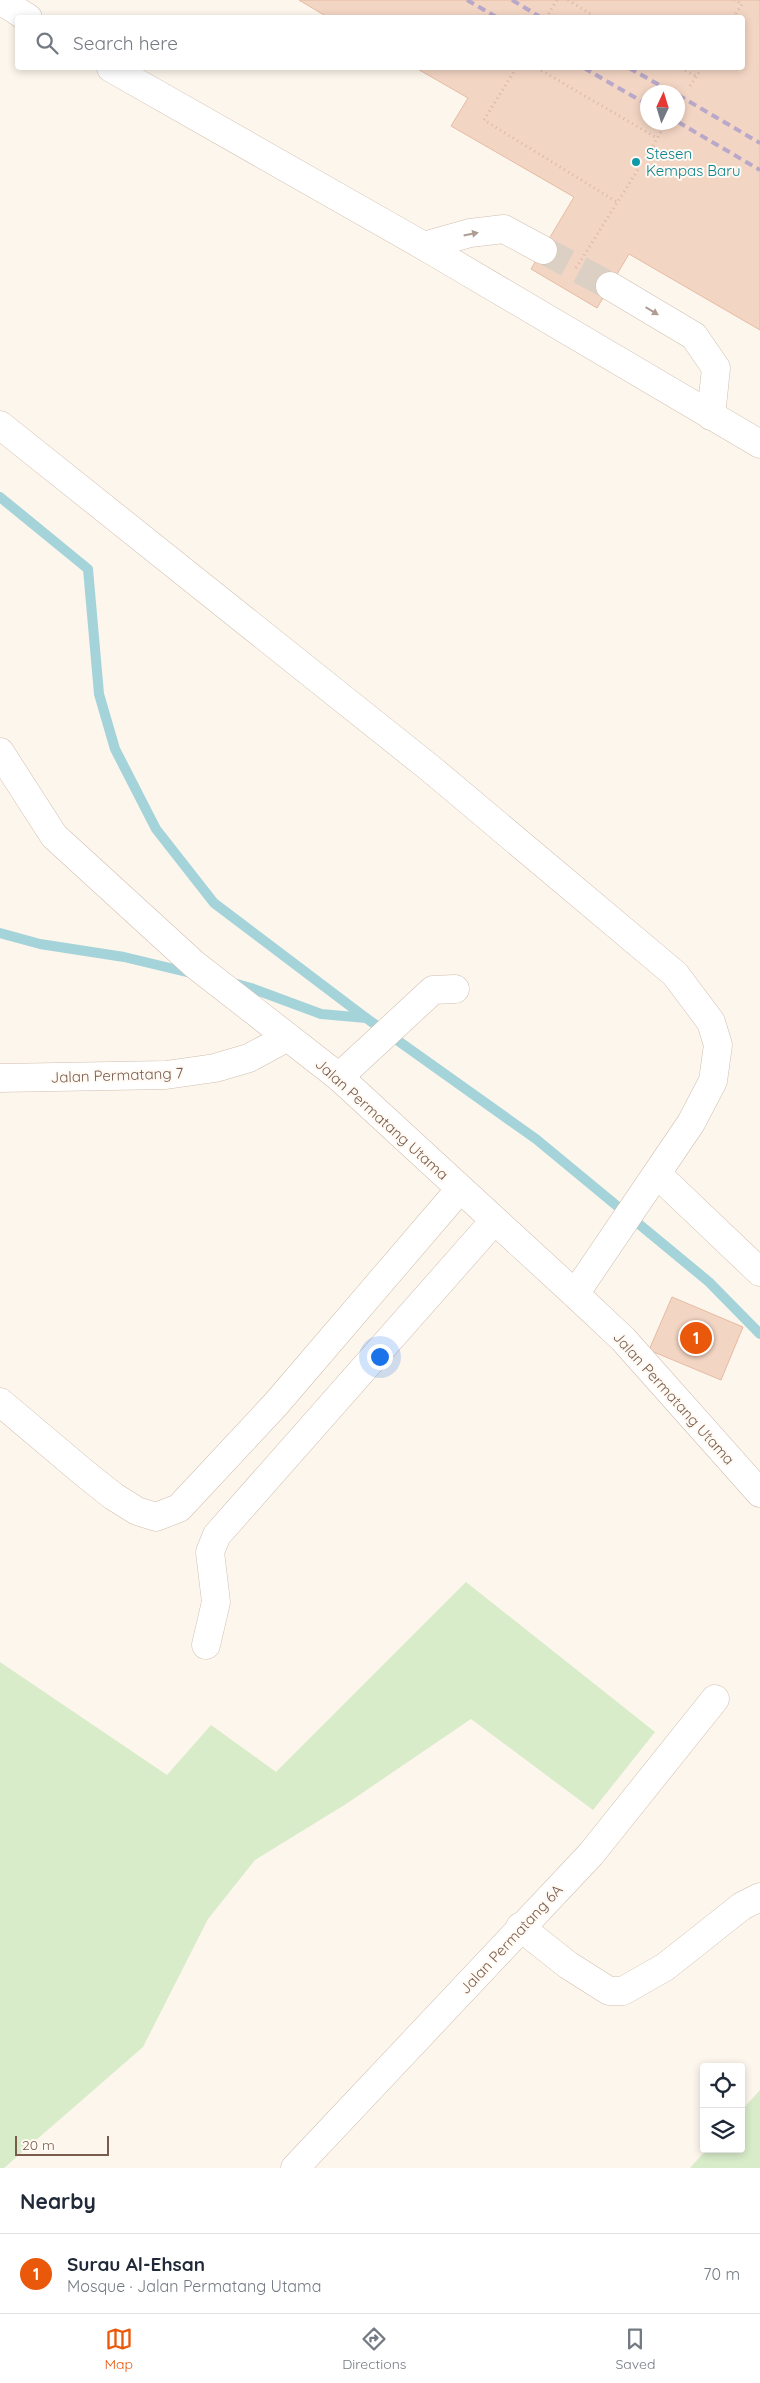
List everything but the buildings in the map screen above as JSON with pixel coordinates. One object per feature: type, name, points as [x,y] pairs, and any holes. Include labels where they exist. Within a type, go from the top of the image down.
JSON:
[{"type":"street","points":[[0,0],[23,15]]},
{"type":"street","points":[[115,70],[424,246],[760,444]]},
{"type":"street","points":[[424,246],[470,234],[504,229],[543,250]]},
{"type":"street","points":[[610,286],[694,336],[716,368],[711,416]]},
{"type":"street","points":[[0,425],[431,769],[675,974],[711,1022],[718,1046],[713,1081],[691,1123],[574,1294]]},
{"type":"street","name":"Jalan Permatang Utama","points":[[0,752],[54,836],[194,964],[286,1038],[339,1077],[623,1339],[760,1493]]},
{"type":"street","points":[[339,1077],[433,990],[447,989]]},
{"type":"street","name":"Jalan Permatang 7","points":[[0,1078],[166,1076],[215,1068],[249,1058],[286,1038]]},
{"type":"street","points":[[652,1181],[760,1272]]},
{"type":"street","points":[[0,1402],[90,1478],[137,1511],[156,1516],[179,1508],[276,1404],[460,1189]]},
{"type":"street","points":[[206,1645],[216,1602],[210,1552],[217,1535],[494,1220]]},
{"type":"street","name":"Jalan Permatang 6A","points":[[295,2168],[520,1927],[591,1854],[715,1698]]},
{"type":"street","points":[[520,1927],[568,1965],[609,1992],[623,1991],[665,1967],[742,1906],[760,1897]]},
{"type":"path","points":[[548,15],[557,0]]},
{"type":"path","points":[[568,0],[592,15]]},
{"type":"path","points":[[734,0],[742,4],[735,15]]},
{"type":"path","points":[[515,70],[484,120],[617,202]]},
{"type":"path","points":[[540,70],[658,138]]},
{"type":"path","points":[[685,70],[696,76]]},
{"type":"path","points":[[690,86],[700,70]]},
{"type":"path","points":[[653,146],[662,130]]},
{"type":"path","points":[[576,268],[639,168]]},
{"type":"green space","points":[[466,1582],[655,1732],[593,1810],[471,1719],[346,1804],[255,1860],[208,1919],[143,2047],[4,2168],[0,2168],[0,1662],[167,1775],[211,1725],[276,1772]]},
{"type":"green space","points":[[760,2090],[760,2168],[690,2168],[703,2153],[745,2153],[745,2107]]},
{"type":"waterway","points":[[0,497],[88,569],[99,694],[115,749],[156,829],[214,903],[366,1018],[536,1139],[709,1282],[760,1334]]},
{"type":"waterway","points":[[0,933],[40,944],[124,957],[195,974]]},
{"type":"waterway","points":[[233,983],[321,1014],[366,1018]]},
{"type":"tunnel","points":[[543,250],[610,286]]},
{"type":"railway","points":[[467,0],[493,15]]},
{"type":"railway","points":[[512,0],[537,15]]},
{"type":"railway","points":[[587,70],[640,100]]},
{"type":"railway","points":[[633,70],[659,85]]},
{"type":"railway","points":[[685,99],[760,143]]},
{"type":"railway","points":[[685,126],[760,170]]},
{"type":"place","name":"Stesen Kempas Baru","points":[[636,162]]},
{"type":"place","name":"Surau Al-Ehsan","points":[[696,1338]]}]
